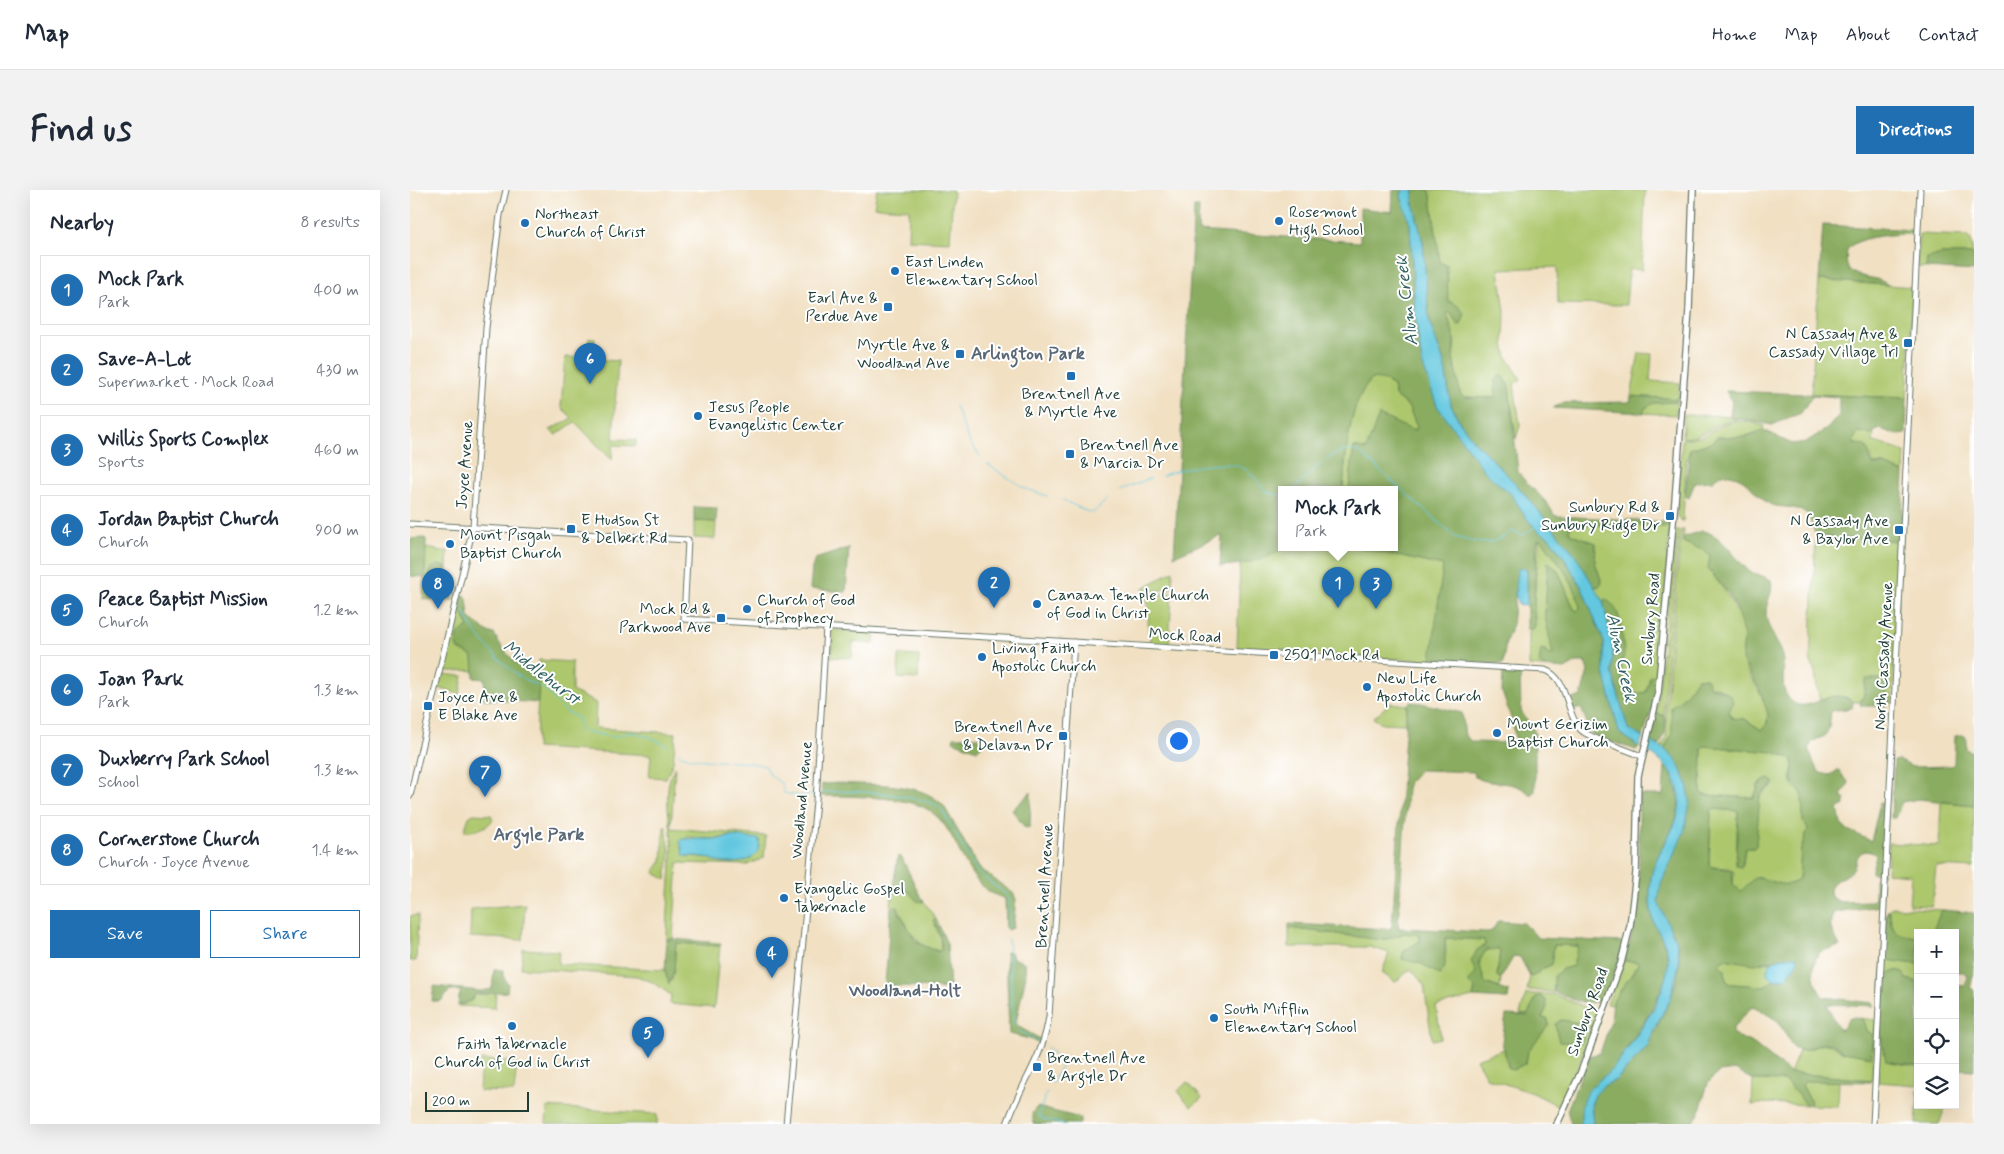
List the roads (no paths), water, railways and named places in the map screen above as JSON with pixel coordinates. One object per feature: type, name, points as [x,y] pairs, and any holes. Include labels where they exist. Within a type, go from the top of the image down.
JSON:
[{"type":"main road","name":"Joyce Avenue","points":[[410,796],[473,527],[486,328],[498,233],[506,190]]},
{"type":"main road","name":"Sunbury Road","points":[[1557,1124],[1581,1072],[1627,942],[1635,886],[1637,788],[1642,755],[1660,673],[1690,310],[1693,190]]},
{"type":"main road","name":"North Cassady Avenue","points":[[1873,1124],[1920,190]]},
{"type":"main road","points":[[410,524],[473,527]]},
{"type":"main road","name":"Mock Road","points":[[473,527],[688,540],[684,619],[1545,670],[1557,676],[1573,721],[1582,732],[1642,755]]},
{"type":"main road","name":"Woodland Avenue","points":[[786,1124],[816,801],[826,627]]},
{"type":"main road","name":"Brentnell Avenue","points":[[1007,1124],[1012,1107],[1041,1052],[1049,1016],[1074,642]]},
{"type":"water","points":[[1403,190],[1414,190],[1413,202],[1423,243],[1429,321],[1444,363],[1451,405],[1459,421],[1474,441],[1514,482],[1574,553],[1603,601],[1613,646],[1612,672],[1628,729],[1643,737],[1639,747],[1619,732],[1604,672],[1604,642],[1582,588],[1564,557],[1549,537],[1538,531],[1528,520],[1511,494],[1486,473],[1437,406],[1422,363],[1415,314],[1410,224],[1401,196]]},
{"type":"water","points":[[1518,569],[1527,570],[1527,604],[1520,606],[1516,599],[1515,583]]},
{"type":"water","points":[[1648,740],[1664,749],[1676,760],[1687,783],[1690,802],[1684,832],[1661,883],[1658,902],[1677,944],[1679,964],[1670,1000],[1654,1029],[1648,1046],[1616,1080],[1603,1086],[1595,1095],[1591,1105],[1593,1124],[1581,1124],[1582,1104],[1587,1092],[1614,1067],[1642,1026],[1657,1002],[1667,969],[1666,947],[1652,915],[1650,883],[1658,857],[1678,816],[1680,805],[1677,785],[1671,773],[1645,749]]},
{"type":"water","points":[[731,836],[759,839],[757,853],[753,857],[740,862],[719,862],[706,857],[684,856],[680,841],[682,839],[723,839]]},
{"type":"water","points":[[1797,956],[1798,961],[1787,977],[1775,980],[1767,974],[1771,963],[1778,959]]},
{"type":"waterway","points":[[955,406],[970,443],[980,456]]},
{"type":"waterway","points":[[1297,486],[1332,456],[1350,451],[1359,452],[1397,486]]},
{"type":"waterway","points":[[987,464],[1024,488],[1047,496]]},
{"type":"waterway","points":[[1162,476],[1179,470],[1215,464],[1236,465],[1250,473],[1268,493],[1278,494]]},
{"type":"waterway","points":[[1119,491],[1151,478]]},
{"type":"waterway","points":[[1398,487],[1455,537],[1484,543],[1498,540],[1511,531],[1524,535],[1535,527]]},
{"type":"waterway","points":[[1063,500],[1090,513],[1094,512],[1108,499]]},
{"type":"waterway","name":"Middlehurst","points":[[465,612],[473,629],[496,656],[519,676],[544,689],[563,709],[577,717],[581,731],[613,737],[631,732],[652,738],[668,746]]},
{"type":"waterway","name":"Middlehurst","points":[[678,754],[710,761],[744,762],[765,766],[770,775],[782,784],[784,793],[800,796],[813,795]]},
{"type":"waterway","name":"Middlehurst","points":[[820,793],[846,791],[881,793],[930,802],[940,807],[978,873],[1007,895],[1009,901],[1009,928]]},
{"type":"waterway","name":"Middlehurst","points":[[1008,939],[1014,1024],[1019,1031],[1041,1043]]},
{"type":"waterway","name":"Middlehurst","points":[[1047,1047],[1061,1062],[1061,1066],[1052,1083]]},
{"type":"waterway","name":"Middlehurst","points":[[1047,1092],[1038,1115],[1042,1119],[1064,1124]]},
{"type":"place","name":"Rosemont High School","points":[[1279,221]]},
{"type":"place","name":"Northeast Church of Christ","points":[[525,223]]},
{"type":"place","name":"East Linden Elementary School","points":[[895,271]]},
{"type":"place","name":"Earl Ave & Perdue Ave","points":[[888,307]]},
{"type":"place","name":"N Cassady Ave & Cassady Village Trl","points":[[1908,343]]},
{"type":"place","name":"Myrtle Ave & Woodland Ave","points":[[960,354]]},
{"type":"place","name":"Brentnell Ave & Myrtle Ave","points":[[1071,376]]},
{"type":"place","name":"Joan Park","points":[[590,384]]},
{"type":"place","name":"Jesus People Evangelistic Center","points":[[698,416]]},
{"type":"place","name":"Brentnell Ave & Marcia Dr","points":[[1070,454]]},
{"type":"place","name":"Sunbury Rd & Sunbury Ridge Dr","points":[[1670,516]]},
{"type":"place","name":"E Hudson St & Delbert Rd","points":[[571,529]]},
{"type":"place","name":"N Cassady Ave & Baylor Ave","points":[[1899,530]]},
{"type":"place","name":"Mount Pisgah Baptist Church","points":[[450,544]]},
{"type":"place","name":"Canaan Temple Church of God in Christ","points":[[1037,604]]},
{"type":"place","name":"Save-A-Lot","points":[[994,608]]},
{"type":"place","name":"Mock Park","points":[[1338,608]]},
{"type":"place","name":"Cornerstone Church","points":[[438,609]]},
{"type":"place","name":"Church of God of Prophecy","points":[[747,609]]},
{"type":"place","name":"Willis Sports Complex","points":[[1376,609]]},
{"type":"place","name":"Mock Rd & Parkwood Ave","points":[[721,618]]},
{"type":"place","name":"2501 Mock Rd","points":[[1274,655]]},
{"type":"place","name":"Living Faith Apostolic Church","points":[[982,657]]},
{"type":"place","name":"New Life Apostolic Church","points":[[1367,687]]},
{"type":"place","name":"Joyce Ave & E Blake Ave","points":[[428,706]]},
{"type":"place","name":"Mount Gerizim Baptist Church","points":[[1497,733]]},
{"type":"place","name":"Brentnell Ave & Delavan Dr","points":[[1063,736]]},
{"type":"place","name":"Duxberry Park School","points":[[485,797]]},
{"type":"place","name":"Evangelic Gospel Tabernacle","points":[[784,898]]},
{"type":"place","name":"Jordan Baptist Church","points":[[772,978]]},
{"type":"place","name":"South Mifflin Elementary School","points":[[1214,1018]]},
{"type":"place","name":"Faith Tabernacle Church of God in Christ","points":[[512,1026]]},
{"type":"place","name":"Peace Baptist Mission","points":[[648,1058]]},
{"type":"place","name":"Brentnell Ave & Argyle Dr","points":[[1037,1067]]},
{"type":"district","name":"Arlington Park","points":[[1028,354]]},
{"type":"district","name":"Argyle Park","points":[[539,835]]},
{"type":"district","name":"Woodland-Holt","points":[[905,991]]},
{"type":"water label","name":"Alum Creek","points":[[1407,301]]},
{"type":"water label","name":"Alum Creek","points":[[1621,658]]}]
